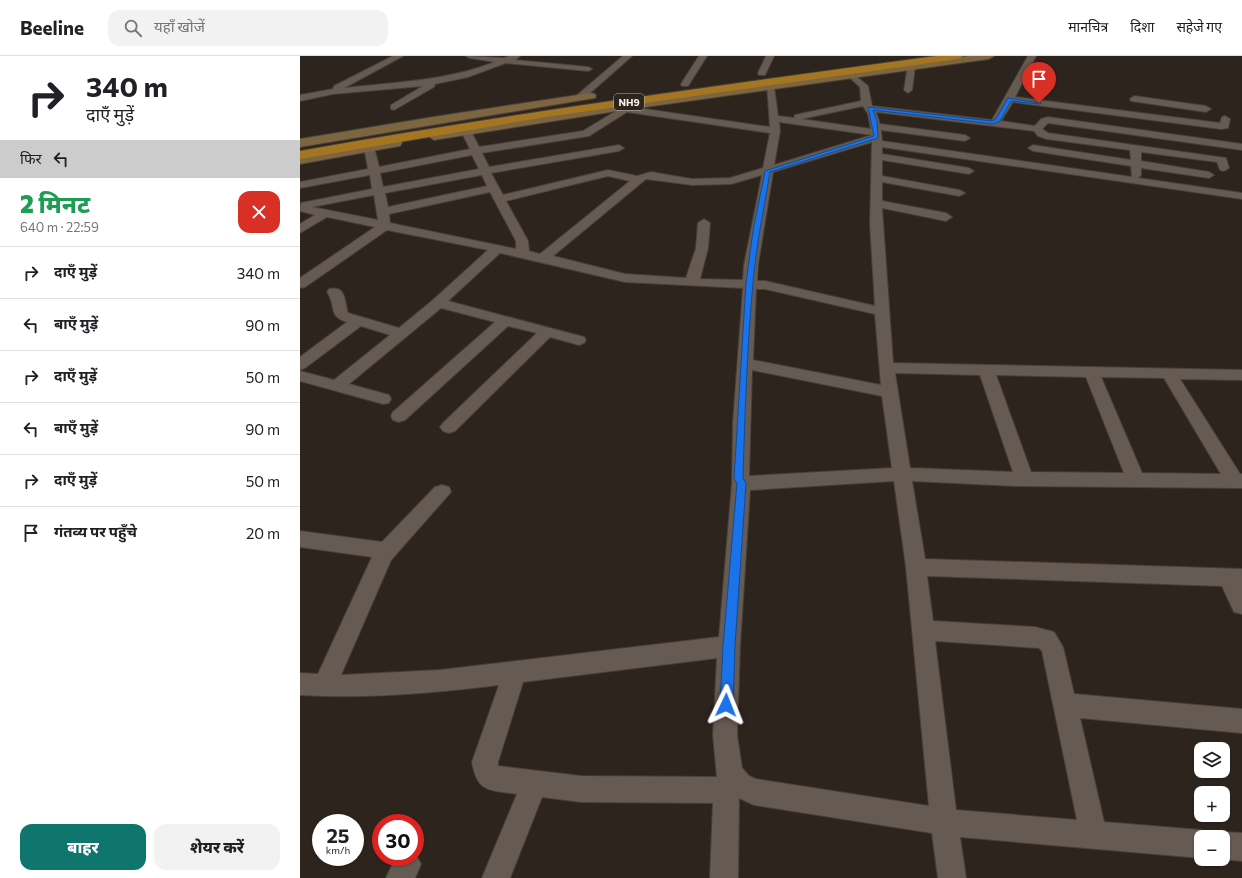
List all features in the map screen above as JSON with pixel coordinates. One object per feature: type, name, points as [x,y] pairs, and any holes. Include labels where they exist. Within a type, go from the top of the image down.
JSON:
[{"type":"highway","name":"NH9","points":[[300,148],[543,107],[920,56]]},
{"type":"highway","name":"NH9","points":[[300,155],[535,115],[958,56]]},
{"type":"main road","points":[[300,143],[441,118],[892,56]]},
{"type":"main road","points":[[300,160],[466,131],[989,56]]},
{"type":"street","points":[[328,92],[399,56]]},
{"type":"street","points":[[470,56],[588,69]]},
{"type":"street","points":[[300,98],[328,92],[435,82],[469,73],[516,56]]},
{"type":"street","points":[[579,98],[628,56]]},
{"type":"street","points":[[684,84],[703,56]]},
{"type":"street","points":[[762,73],[770,56]]},
{"type":"street","points":[[995,123],[1010,99],[1032,56]]},
{"type":"street","points":[[908,90],[911,67]]},
{"type":"street","points":[[852,76],[864,86],[877,139],[876,224],[886,368],[916,567],[944,822],[952,878]]},
{"type":"street","points":[[394,107],[435,82]]},
{"type":"street","points":[[724,878],[728,782],[725,735],[729,646],[741,483],[738,479],[744,363],[750,283],[756,231],[779,123],[770,87]]},
{"type":"street","points":[[1010,99],[1221,126],[1225,126],[1224,119]]},
{"type":"street","points":[[1134,99],[1206,108]]},
{"type":"street","points":[[779,123],[868,101],[1135,148],[1219,159],[1222,160],[1224,168]]},
{"type":"street","points":[[1154,118],[1155,102]]},
{"type":"street","points":[[300,185],[476,151],[586,134],[621,108],[779,123],[1028,164],[1242,196]]},
{"type":"street","points":[[1028,164],[1044,120],[1242,147]]},
{"type":"street","points":[[466,131],[496,194],[522,241],[523,255]]},
{"type":"street","points":[[543,258],[638,179],[651,175],[692,182],[725,182],[877,139],[965,138]]},
{"type":"street","points":[[877,139],[969,171]]},
{"type":"street","points":[[369,147],[383,212],[384,226]]},
{"type":"street","points":[[300,207],[485,171],[619,148]]},
{"type":"street","points":[[1033,148],[1209,175]]},
{"type":"street","points":[[1135,148],[1136,181]]},
{"type":"street","points":[[383,212],[496,194],[608,173],[638,179]]},
{"type":"street","points":[[877,178],[960,193]]},
{"type":"street","points":[[877,204],[946,217]]},
{"type":"street","points":[[300,207],[635,279],[750,283],[799,291],[882,312]]},
{"type":"street","points":[[300,229],[325,213]]},
{"type":"street","points":[[692,282],[702,248],[704,223]]},
{"type":"street","points":[[300,284],[384,226]]},
{"type":"street","points":[[337,386],[438,303],[496,250]]},
{"type":"street","points":[[334,292],[339,297],[341,314],[402,333]]},
{"type":"street","points":[[438,303],[579,340]]},
{"type":"street","points":[[300,365],[359,320]]},
{"type":"street","points":[[399,416],[505,321]]},
{"type":"street","points":[[448,427],[547,332]]},
{"type":"street","points":[[744,363],[890,392]]},
{"type":"street","points":[[886,368],[1169,372],[1242,375]]},
{"type":"street","points":[[986,370],[1024,479]]},
{"type":"street","points":[[1092,371],[1136,480]]},
{"type":"street","points":[[1169,372],[1239,481]]},
{"type":"street","points":[[300,376],[383,399]]},
{"type":"street","points":[[741,483],[903,474],[1024,479],[1239,481]]},
{"type":"street","points":[[324,685],[379,562],[386,551],[442,492]]},
{"type":"street","points":[[300,539],[386,551]]},
{"type":"street","points":[[916,567],[1235,578],[1242,605]]},
{"type":"street","points":[[923,630],[1035,637],[1046,640],[1052,647],[1055,654],[1094,835]]},
{"type":"street","points":[[300,684],[324,685],[440,681],[729,646]]},
{"type":"street","points":[[515,672],[484,767],[486,774],[493,778],[581,789],[728,782],[740,785],[754,792],[944,822],[1194,843]]},
{"type":"street","points":[[1066,705],[1242,721]]},
{"type":"street","points":[[496,878],[535,783]]},
{"type":"street","points":[[1230,847],[1242,848]]},
{"type":"route","points":[[726,705],[741,483],[738,479],[751,265],[768,171],[877,137],[875,121],[870,108],[995,123],[1010,99],[1039,103]]}]
